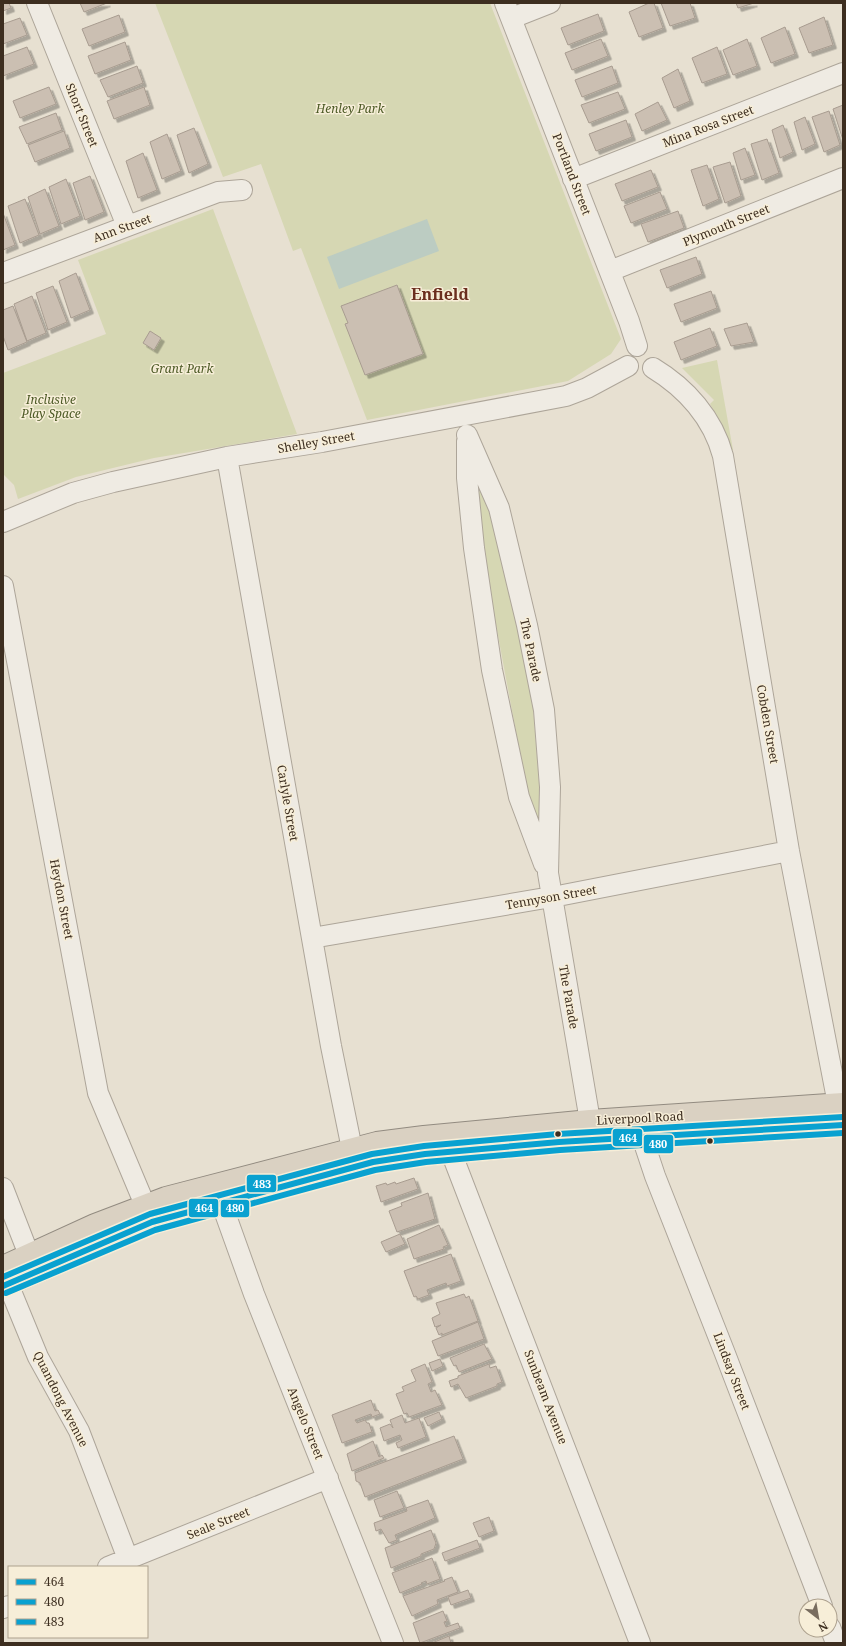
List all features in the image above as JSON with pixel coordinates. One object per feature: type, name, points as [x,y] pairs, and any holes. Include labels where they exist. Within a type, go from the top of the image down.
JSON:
[{"type":"highway","name":"Liverpool Road","points":[[5,1279],[29,1255],[95,1225],[145,1205],[352,1149],[400,1139],[590,1121],[840,1104]]},
{"type":"highway","name":"Liverpool Road","points":[[5,1279],[132,1229],[221,1202],[373,1162],[451,1152],[642,1137],[843,1125]]},
{"type":"street","name":"Short Street","points":[[37,3],[127,226]]},
{"type":"street","points":[[508,10],[550,3]]},
{"type":"street","name":"Portland Street","points":[[508,10],[610,271],[637,346]]},
{"type":"street","name":"Mina Rosa Street","points":[[573,179],[843,73]]},
{"type":"street","name":"Plymouth Street","points":[[610,271],[843,178]]},
{"type":"street","name":"Ann Street","points":[[3,273],[218,192],[242,190]]},
{"type":"street","points":[[637,346],[646,346],[653,351],[656,359],[653,368],[648,372],[640,374],[633,371],[628,366],[628,354],[637,346]]},
{"type":"street","name":"Shelley Street","points":[[3,522],[73,493],[93,487],[227,457],[566,396],[587,388],[628,366]]},
{"type":"street","name":"Cobden Street","points":[[653,368],[678,386],[702,411],[719,440],[789,851],[840,1104]]},
{"type":"street","name":"The Parade","points":[[464,415],[467,435],[467,478],[469,501],[492,670],[519,797],[548,873]]},
{"type":"street","name":"The Parade","points":[[467,435],[499,508],[544,710],[550,787],[548,873],[590,1121]]},
{"type":"street","name":"Carlyle Street","points":[[227,457],[312,938],[352,1149]]},
{"type":"street","name":"Heydon Street","points":[[3,586],[98,1093],[145,1205]]},
{"type":"street","name":"Tennyson Street","points":[[312,938],[551,897],[789,851]]},
{"type":"street","name":"Lindsay Street","points":[[642,1137],[819,1598]]},
{"type":"street","name":"Sunbeam Avenue","points":[[451,1152],[640,1643]]},
{"type":"street","points":[[3,1188],[29,1255]]},
{"type":"street","name":"Angelo Street","points":[[221,1202],[254,1294],[393,1643]]},
{"type":"street","name":"Quandong Avenue","points":[[5,1279],[38,1356],[79,1431],[128,1559]]},
{"type":"street","name":"Seale Street","points":[[110,1566],[328,1478]]},
{"type":"green space","name":"Henley Park","points":[[155,3],[490,3],[621,339],[611,354],[568,381],[367,420],[301,248],[293,251],[261,164],[223,177]]},
{"type":"green space","name":"Grant Park","points":[[213,209],[297,434],[154,458],[76,477],[18,499],[14,485],[4,475],[3,373],[106,334],[78,260]]},
{"type":"green space","points":[[717,360],[733,450],[721,423],[710,404],[714,400],[682,368]]},
{"type":"green space","points":[[477,491],[488,494],[532,694],[543,833],[529,801],[493,609]]},
{"type":"shaded area","points":[[427,219],[439,251],[339,289],[327,257]]},
{"type":"building","points":[[3,3],[9,3],[11,8],[3,11]]},
{"type":"building","points":[[80,3],[107,3],[84,12]]},
{"type":"building","points":[[649,3],[654,3],[663,28],[639,37],[629,12]]},
{"type":"building","points":[[661,3],[690,3],[695,18],[670,26]]},
{"type":"building","points":[[736,3],[754,3],[738,8]]},
{"type":"building","points":[[598,14],[604,31],[568,45],[561,28]]},
{"type":"building","points":[[119,15],[125,32],[89,46],[82,29]]},
{"type":"building","points":[[824,17],[833,45],[809,53],[799,28]]},
{"type":"building","points":[[20,18],[27,35],[3,44],[3,24]]},
{"type":"building","points":[[785,27],[795,54],[771,63],[761,38]]},
{"type":"building","points":[[601,39],[608,56],[572,70],[565,53]]},
{"type":"building","points":[[747,39],[757,66],[733,75],[723,50]]},
{"type":"building","points":[[125,42],[131,60],[95,74],[88,56]]},
{"type":"building","points":[[27,47],[34,64],[3,76],[3,56]]},
{"type":"building","points":[[717,47],[727,74],[702,83],[692,58]]},
{"type":"building","points":[[137,66],[143,83],[108,97],[100,80]]},
{"type":"building","points":[[612,66],[618,83],[582,97],[575,80]]},
{"type":"building","points":[[678,69],[690,101],[674,108],[662,78]]},
{"type":"building","points":[[49,87],[56,104],[20,118],[13,101]]},
{"type":"building","points":[[144,87],[150,105],[114,119],[107,101]]},
{"type":"building","points":[[618,92],[625,109],[589,123],[581,105]]},
{"type":"building","points":[[658,102],[667,120],[642,131],[635,114]]},
{"type":"building","points":[[843,105],[843,140],[833,109]]},
{"type":"building","points":[[829,111],[840,145],[824,152],[812,117]]},
{"type":"building","points":[[56,113],[62,130],[27,144],[19,127]]},
{"type":"building","points":[[805,117],[815,144],[802,150],[794,122]]},
{"type":"building","points":[[626,120],[632,137],[596,151],[589,134]]},
{"type":"building","points":[[783,125],[793,152],[780,158],[772,130]]},
{"type":"building","points":[[194,128],[208,164],[189,173],[177,135]]},
{"type":"building","points":[[64,131],[70,148],[35,162],[28,145]]},
{"type":"building","points":[[167,134],[181,171],[162,179],[150,142]]},
{"type":"building","points":[[767,139],[779,173],[762,180],[751,144]]},
{"type":"building","points":[[745,148],[755,175],[741,180],[733,153]]},
{"type":"building","points":[[143,153],[157,190],[138,198],[126,161]]},
{"type":"building","points":[[730,162],[741,196],[725,203],[713,167]]},
{"type":"building","points":[[707,165],[719,199],[703,206],[691,170]]},
{"type":"building","points":[[651,170],[658,187],[622,201],[615,184]]},
{"type":"building","points":[[90,176],[104,212],[85,220],[73,183]]},
{"type":"building","points":[[66,179],[80,216],[61,224],[49,187]]},
{"type":"building","points":[[45,189],[59,226],[40,234],[28,197]]},
{"type":"building","points":[[660,192],[667,209],[631,223],[624,206]]},
{"type":"building","points":[[25,199],[39,235],[20,243],[8,206]]},
{"type":"building","points":[[678,211],[684,228],[648,242],[641,224]]},
{"type":"building","points":[[3,213],[15,245],[3,250]]},
{"type":"building","points":[[696,257],[702,274],[667,288],[660,270]]},
{"type":"building","points":[[76,273],[90,310],[71,318],[59,281]]},
{"type":"building","points":[[397,285],[423,354],[365,375],[345,324],[348,323],[341,306]]},
{"type":"building","points":[[53,286],[67,322],[48,330],[36,293]]},
{"type":"building","points":[[711,291],[717,308],[681,322],[674,304]]},
{"type":"building","points":[[32,296],[46,333],[27,341],[14,304]]},
{"type":"building","points":[[13,306],[27,342],[8,350],[3,336],[3,310]]},
{"type":"building","points":[[747,323],[754,342],[731,346],[724,329]]},
{"type":"building","points":[[710,328],[717,346],[681,360],[674,342]]},
{"type":"building","points":[[150,331],[161,338],[154,350],[143,343]]},
{"type":"building","points":[[414,1178],[418,1189],[381,1202],[376,1186],[386,1183],[387,1185],[395,1182],[396,1184]]},
{"type":"building","points":[[428,1193],[435,1219],[397,1232],[389,1211],[402,1206],[401,1203]]},
{"type":"building","points":[[439,1225],[448,1245],[443,1247],[444,1249],[414,1259],[407,1239]]},
{"type":"building","points":[[400,1234],[405,1244],[386,1252],[381,1242]]},
{"type":"building","points":[[451,1254],[461,1281],[447,1286],[446,1283],[427,1290],[429,1295],[418,1299],[416,1296],[414,1297],[404,1271]]},
{"type":"building","points":[[464,1294],[466,1298],[469,1296],[478,1321],[439,1335],[436,1328],[441,1325],[435,1327],[432,1318],[440,1314],[436,1303]]},
{"type":"building","points":[[478,1322],[484,1339],[438,1356],[432,1341]]},
{"type":"building","points":[[484,1344],[492,1359],[459,1372],[456,1365],[454,1366],[450,1358]]},
{"type":"building","points":[[440,1359],[443,1366],[432,1371],[429,1363]]},
{"type":"building","points":[[425,1364],[432,1382],[428,1384],[431,1392],[435,1390],[442,1405],[409,1417],[407,1413],[404,1414],[396,1394],[404,1391],[402,1387],[416,1381],[411,1370]]},
{"type":"building","points":[[489,1364],[490,1368],[496,1366],[502,1382],[497,1384],[497,1386],[466,1398],[458,1384],[451,1387],[449,1381]]},
{"type":"building","points":[[371,1400],[375,1411],[378,1410],[380,1414],[372,1417],[371,1414],[355,1420],[357,1423],[365,1420],[369,1423],[372,1432],[342,1443],[332,1415]]},
{"type":"building","points":[[439,1412],[442,1419],[428,1426],[424,1418]]},
{"type":"building","points":[[402,1415],[405,1423],[419,1418],[426,1437],[398,1448],[396,1443],[402,1440],[400,1435],[384,1441],[380,1428],[390,1424],[393,1428],[390,1420]]},
{"type":"building","points":[[454,1436],[463,1459],[365,1497],[360,1483],[356,1481],[355,1473]]},
{"type":"building","points":[[373,1441],[379,1457],[382,1455],[384,1458],[352,1471],[347,1454]]},
{"type":"building","points":[[397,1491],[404,1508],[380,1517],[374,1500]]},
{"type":"building","points":[[428,1500],[435,1518],[395,1535],[397,1540],[389,1543],[381,1529],[376,1531],[374,1523],[407,1511],[406,1508]]},
{"type":"building","points":[[489,1517],[494,1531],[479,1537],[473,1523]]},
{"type":"building","points":[[431,1530],[436,1543],[434,1549],[391,1568],[385,1548]]},
{"type":"building","points":[[477,1540],[480,1548],[445,1561],[442,1553]]},
{"type":"building","points":[[432,1558],[440,1579],[427,1584],[426,1581],[400,1593],[392,1573]]},
{"type":"building","points":[[452,1577],[458,1592],[437,1600],[438,1604],[412,1616],[403,1596]]},
{"type":"building","points":[[468,1590],[471,1598],[451,1605],[448,1597]]},
{"type":"building","points":[[443,1611],[447,1621],[444,1622],[446,1627],[458,1623],[460,1628],[420,1643],[413,1623]]},
{"type":"building","points":[[449,1636],[451,1643],[432,1643]]},
{"type":"transit line","name":"483","points":[[3,1277],[150,1214],[372,1154],[424,1146],[558,1134],[843,1117]]},
{"type":"transit line","name":"464","points":[[3,1286],[152,1222],[373,1162],[425,1154],[559,1142],[843,1125]]},
{"type":"transit line","name":"480","points":[[6,1293],[155,1230],[375,1170],[426,1162],[560,1150],[843,1133]]},
{"type":"district","name":"Enfield","points":[[440,294]]},
{"type":"park label","name":"Inclusive Play Space","points":[[51,406]]}]
